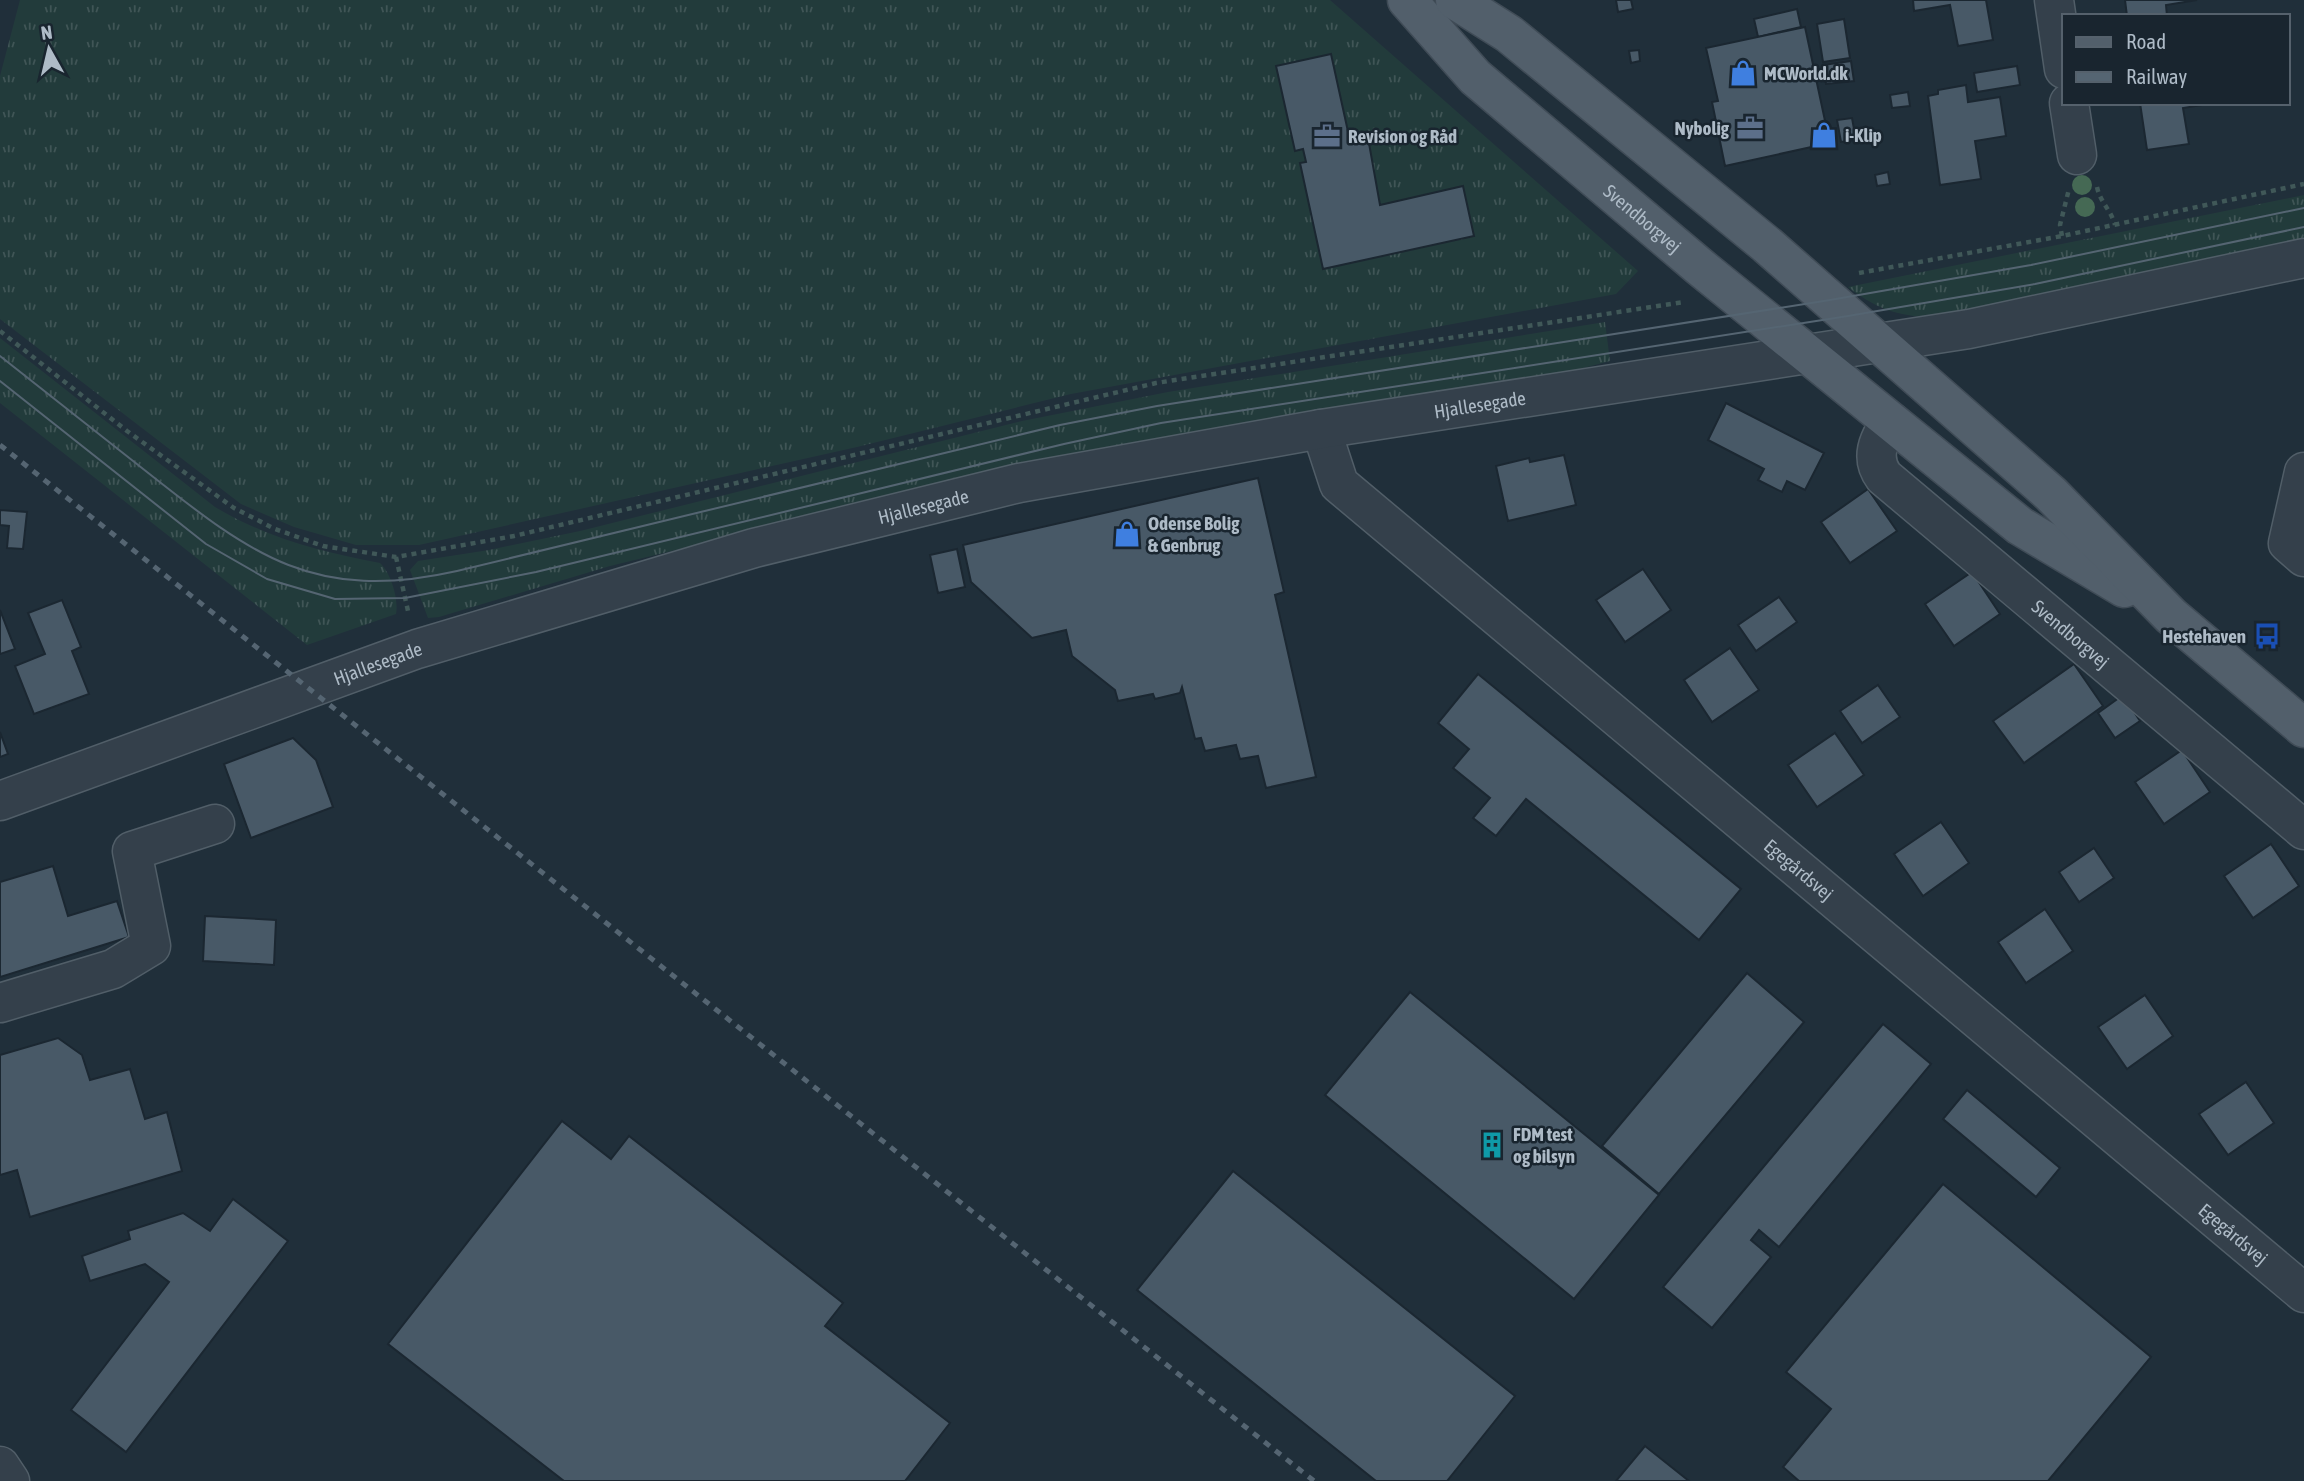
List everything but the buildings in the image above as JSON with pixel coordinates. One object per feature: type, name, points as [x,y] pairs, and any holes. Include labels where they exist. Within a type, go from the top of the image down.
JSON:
[{"type":"main road","name":"Svendborgvej","points":[[1407,0],[1475,77],[1891,422],[2020,526],[2171,616]]},
{"type":"main road","name":"Svendborgvej","points":[[1455,0],[1509,34],[1808,282],[2051,494],[2171,616],[2304,729]]},
{"type":"street","points":[[2054,0],[2062,55]]},
{"type":"street","points":[[2069,105],[2077,155]]},
{"type":"street","points":[[1879,343],[1969,329],[2304,258]]},
{"type":"street","name":"Hjallesegade","points":[[0,801],[417,649],[754,548],[1020,483],[1321,429],[1879,343]]},
{"type":"street","name":"Svendborgvej","points":[[1891,422],[1881,436],[1876,453],[1877,467],[1884,477],[2304,830]]},
{"type":"street","name":"Egegårdsvej","points":[[1321,429],[1339,484],[2304,1293]]},
{"type":"street","points":[[2304,472],[2288,543],[2304,557]]},
{"type":"street","points":[[0,1003],[113,968],[151,946],[132,851],[215,824]]},
{"type":"street","points":[[0,1466],[10,1481]]},
{"type":"path","points":[[2062,236],[2062,214],[2069,193],[2067,175],[2077,155]]},
{"type":"path","points":[[1808,282],[2062,236],[2304,184]]},
{"type":"path","points":[[0,331],[127,431],[234,508],[275,529],[323,546],[396,557],[514,536],[1156,383],[1734,294]]},
{"type":"path","points":[[396,557],[417,649]]},
{"type":"green space","points":[[20,0],[1330,0],[1638,271],[1616,294],[1071,394],[857,447],[419,545],[356,545],[294,527],[241,504],[0,319],[0,76]]},
{"type":"green space","points":[[2304,195],[2304,239],[1950,317],[1920,317],[1884,309],[1848,287]]},
{"type":"green space","points":[[1605,322],[1610,361],[1568,372],[1297,414],[1042,461],[610,566],[439,617],[428,618],[410,570],[418,561],[489,550],[580,531],[1022,421],[1168,392]]},
{"type":"green space","points":[[0,338],[215,507],[254,527],[295,542],[380,563],[388,573],[393,587],[396,614],[307,645],[0,403]]},
{"type":"tram line","points":[[0,356],[185,502],[254,549],[288,565],[324,576],[364,581],[407,579],[457,571],[1060,425],[1157,406],[1830,300],[2031,265],[2304,208]]},
{"type":"tram line","points":[[0,381],[206,544],[267,579],[335,599],[405,598],[536,572],[1161,423],[1848,316],[2035,284],[2304,227]]},
{"type":"railway","points":[[0,445],[1314,1481]]},
{"type":"place","name":"MCWorld.dk","points":[[1743,73]]},
{"type":"place","name":"Nybolig","points":[[1750,128]]},
{"type":"place","name":"i-Klip","points":[[1824,135]]},
{"type":"place","name":"Revision og Råd","points":[[1327,136]]},
{"type":"place","name":"Odense Bolig & Genbrug","points":[[1127,534]]},
{"type":"place","name":"Hestehaven","points":[[2267,636]]},
{"type":"place","name":"FDM test og bilsyn","points":[[1492,1145]]}]
